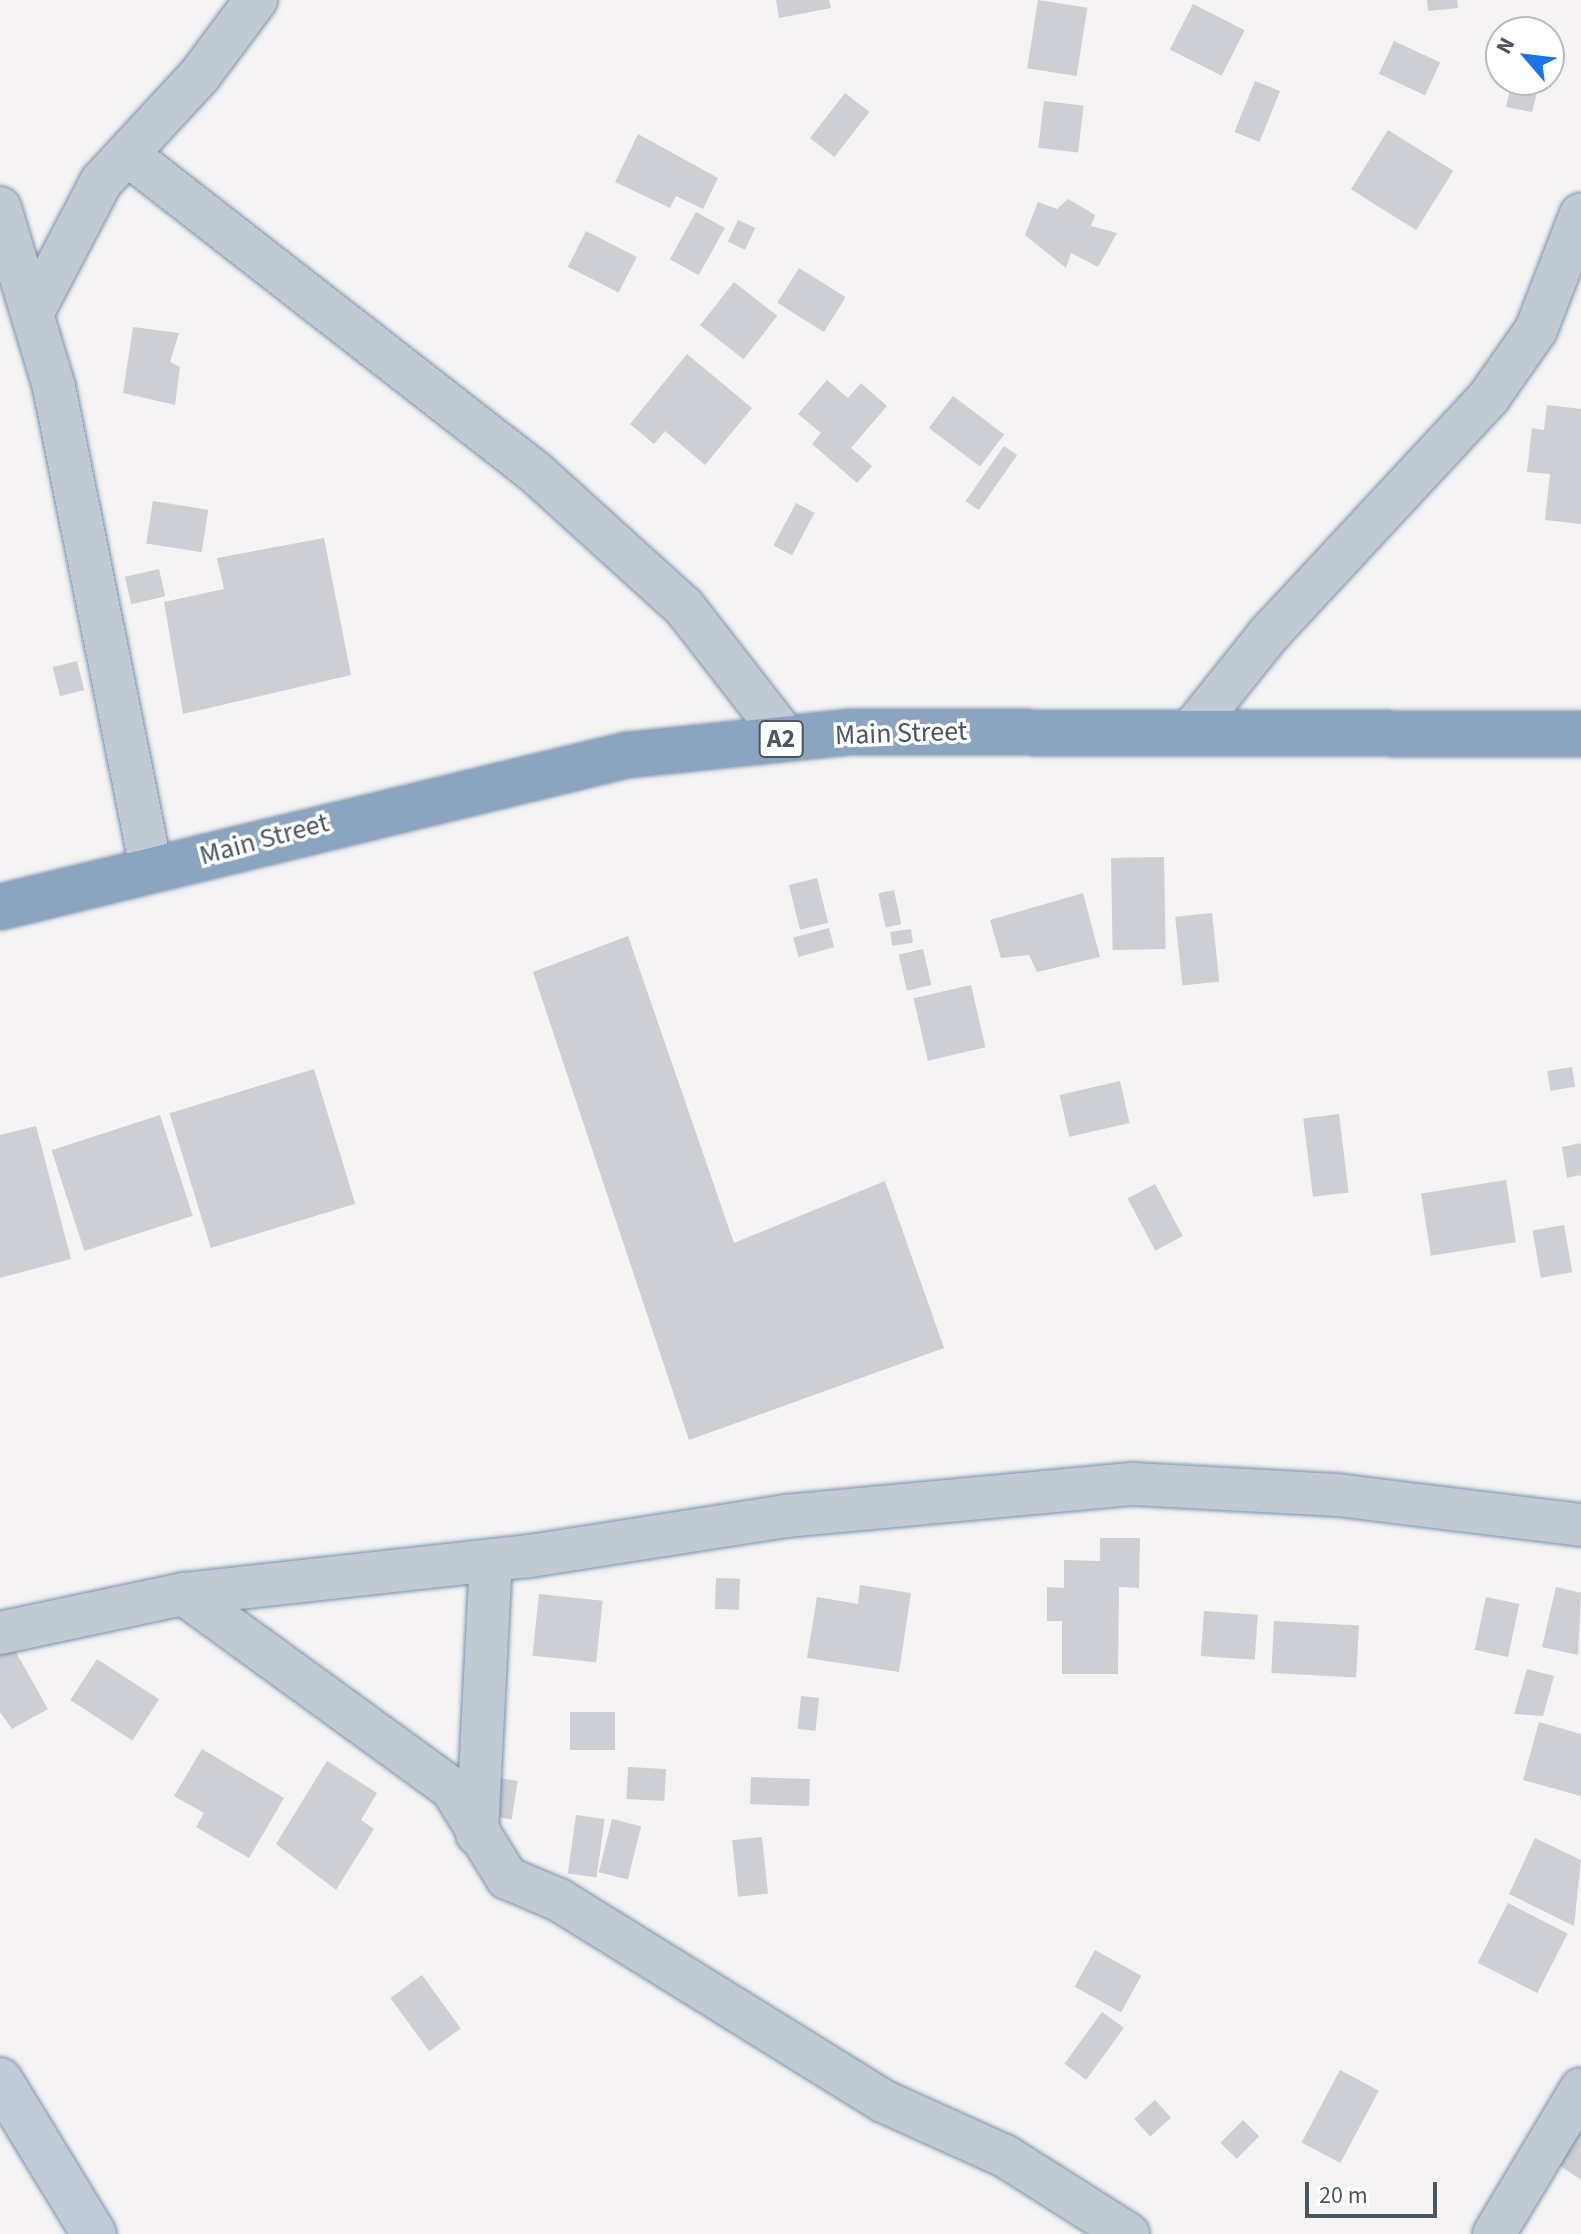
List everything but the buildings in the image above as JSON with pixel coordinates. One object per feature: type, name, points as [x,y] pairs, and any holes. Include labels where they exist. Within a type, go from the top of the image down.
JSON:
[{"type":"highway","name":"Main Street","points":[[0,907],[627,755],[786,738],[1192,730],[1581,734]]},
{"type":"street","points":[[33,312],[75,222],[127,154],[256,0]]},
{"type":"street","points":[[127,154],[535,472],[684,607],[786,738]]},
{"type":"street","points":[[0,208],[33,312],[151,869]]},
{"type":"street","points":[[1192,730],[1268,635],[1489,397],[1536,330],[1581,214]]},
{"type":"street","points":[[0,1633],[184,1594],[491,1560],[786,1516],[1134,1484],[1337,1495],[1581,1525]]},
{"type":"street","points":[[477,1835],[491,1560]]},
{"type":"street","points":[[184,1594],[452,1789],[477,1835],[507,1878],[559,1900],[883,2101],[1005,2156],[1128,2234]]},
{"type":"street","points":[[0,2080],[94,2234]]},
{"type":"street","points":[[1494,2234],[1581,2089]]}]
